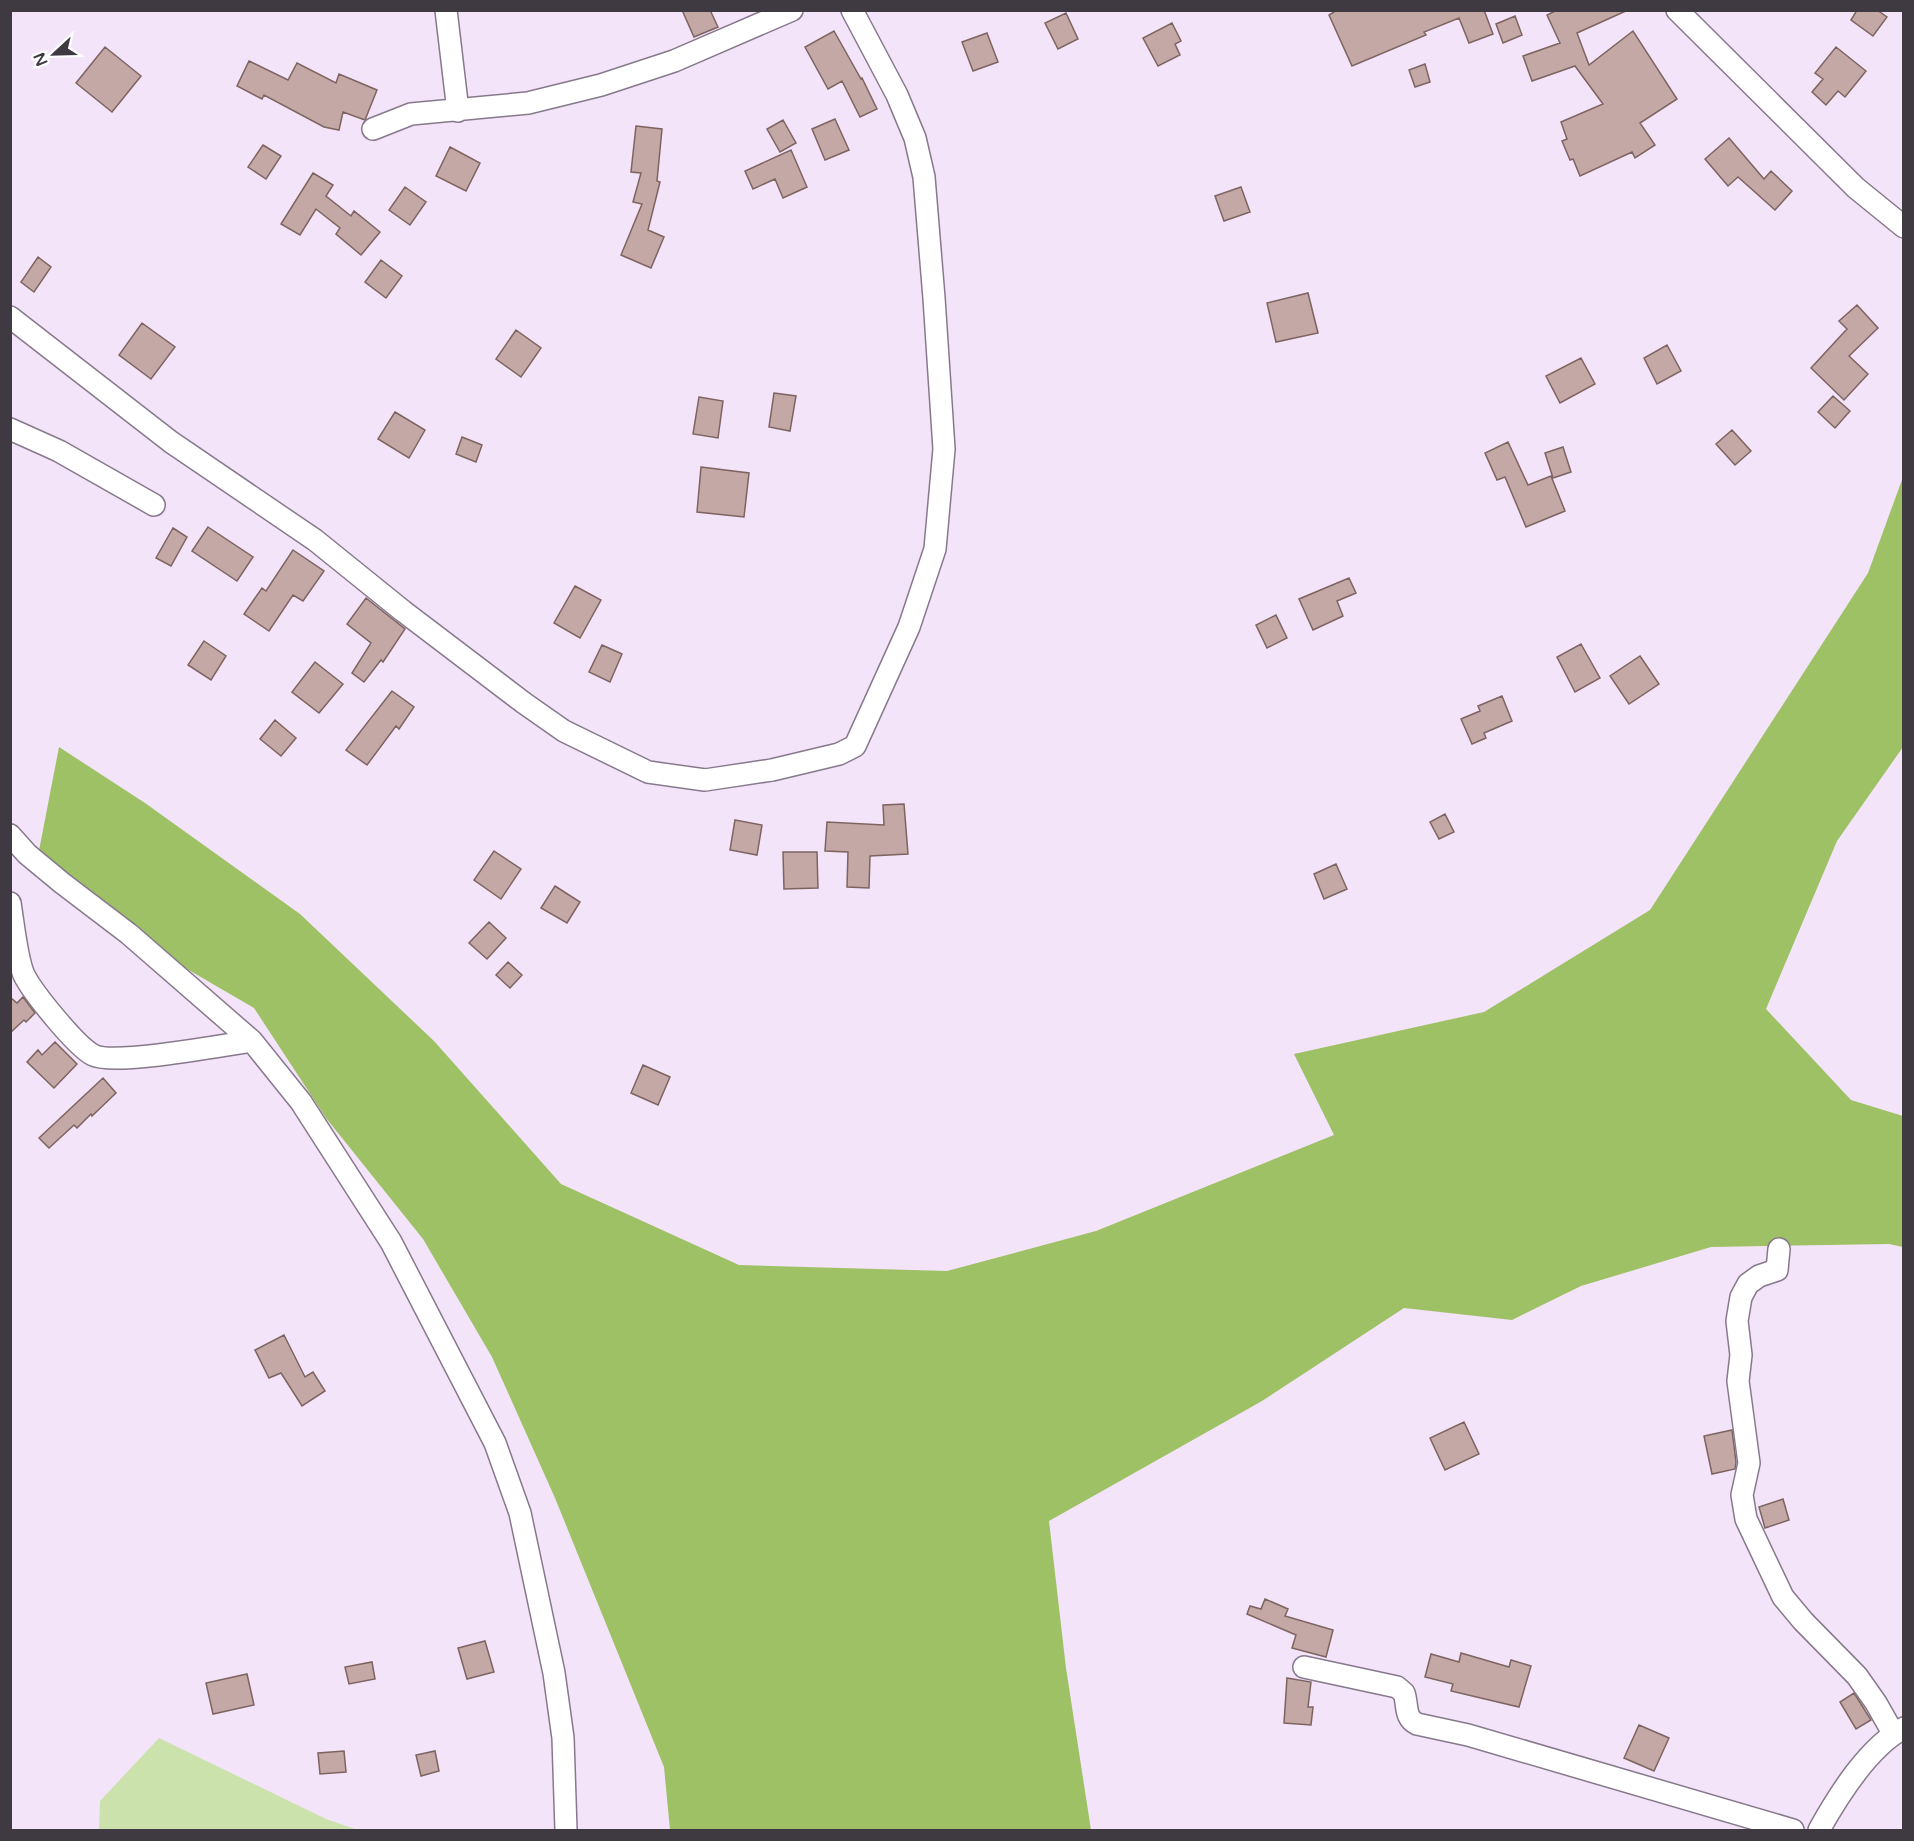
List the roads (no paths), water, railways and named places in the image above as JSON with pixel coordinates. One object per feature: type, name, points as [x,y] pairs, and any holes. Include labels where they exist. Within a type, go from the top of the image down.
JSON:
[{"type":"street","points":[[446,10],[458,111]]},
{"type":"street","points":[[373,129],[411,114],[528,103],[601,85],[674,61],[792,10]]},
{"type":"street","points":[[10,317],[171,442],[315,540],[403,611],[564,731],[648,772],[705,780],[772,770],[839,754],[855,746],[909,627],[935,549],[945,448],[924,177],[915,138],[902,106],[852,10]]},
{"type":"street","points":[[1677,10],[1856,188],[1904,227]]},
{"type":"street","points":[[10,429],[59,451],[154,506]]},
{"type":"street","points":[[10,835],[27,854],[129,934],[252,1041],[301,1102],[391,1242],[495,1443],[520,1513],[554,1673],[563,1738],[566,1830]]},
{"type":"street","points":[[10,903],[16,962],[38,995],[76,1041],[94,1056],[130,1058],[252,1041]]},
{"type":"street","points":[[1779,1249],[1777,1270],[1759,1276],[1748,1284],[1741,1297],[1737,1321],[1741,1355],[1738,1381],[1749,1463],[1742,1495],[1746,1519],[1783,1597],[1803,1622],[1857,1676],[1898,1730],[1860,1767],[1830,1809],[1819,1830]]},
{"type":"street","points":[[1304,1667],[1397,1687],[1404,1692],[1407,1713],[1411,1721],[1417,1724],[1468,1736],[1794,1830]]}]
